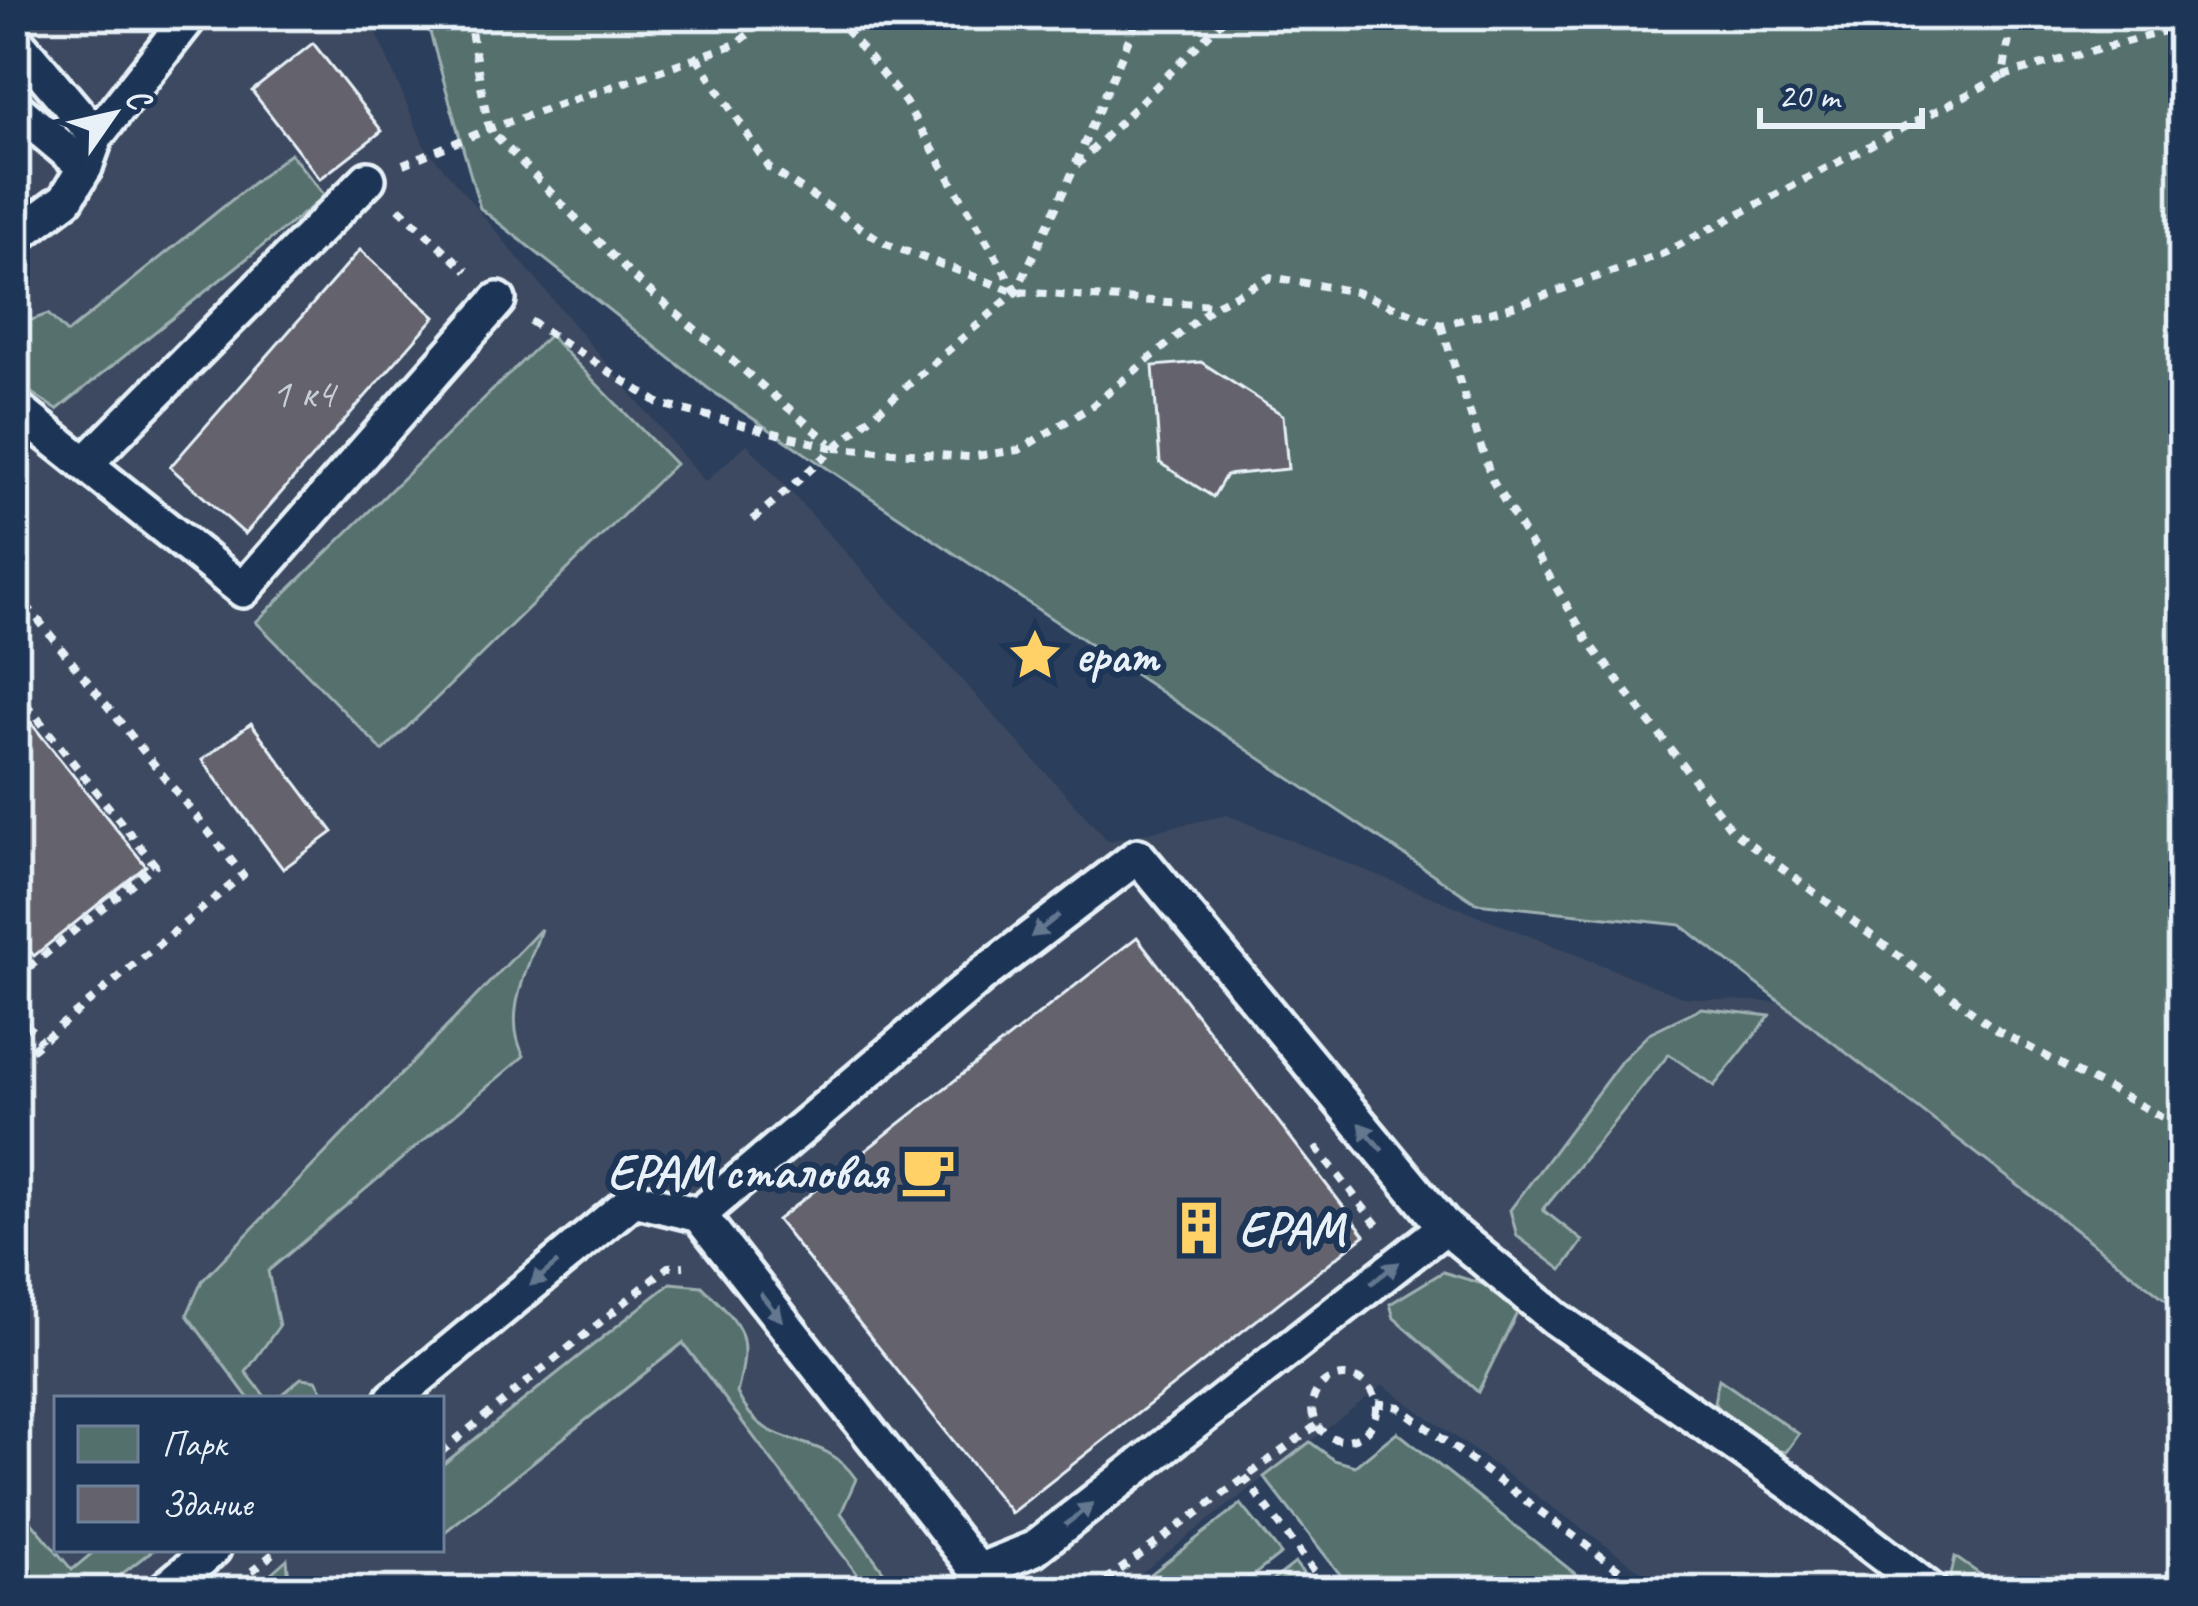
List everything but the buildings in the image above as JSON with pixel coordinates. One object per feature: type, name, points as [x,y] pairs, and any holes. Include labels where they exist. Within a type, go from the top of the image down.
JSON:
[{"type":"lane","points":[[15,237],[66,200],[90,152],[191,15]]},
{"type":"lane","points":[[15,40],[90,152]]},
{"type":"lane","points":[[15,108],[90,152]]},
{"type":"lane","points":[[85,464],[368,179]]},
{"type":"lane","points":[[15,408],[243,590],[498,300]]},
{"type":"lane","points":[[699,1215],[982,975],[1138,856],[1445,1227],[1555,1318],[1793,1485],[1931,1591]]},
{"type":"lane","points":[[397,1396],[634,1199],[699,1215],[982,1581],[1033,1549],[1445,1227]]},
{"type":"lane","points":[[163,1591],[209,1552]]},
{"type":"path","points":[[468,15],[489,129],[632,276],[835,448]]},
{"type":"path","points":[[773,15],[736,44],[489,129],[368,179],[498,300],[660,404],[835,448],[969,457],[1019,450],[1092,406],[1215,305],[1271,277],[1356,292],[1442,325],[1664,253],[2002,76],[2183,26]]},
{"type":"path","points":[[833,15],[905,102],[1016,292]]},
{"type":"path","points":[[753,520],[1016,292],[1139,15]]},
{"type":"path","points":[[1075,167],[1228,15]]},
{"type":"path","points":[[2002,76],[2013,15]]},
{"type":"path","points":[[697,57],[769,168],[886,244],[1016,292],[1215,305]]},
{"type":"path","points":[[1442,325],[1492,480],[1588,641],[1733,831],[1998,1031],[2181,1122]]},
{"type":"path","points":[[15,592],[243,875],[15,1063]]},
{"type":"path","points":[[15,690],[155,865],[32,965],[15,944]]},
{"type":"path","points":[[15,1009],[41,1042]]},
{"type":"path","points":[[1310,1138],[1383,1233]]},
{"type":"path","points":[[444,1450],[668,1267],[688,1265]]},
{"type":"path","points":[[1376,1403],[1372,1424],[1355,1438],[1334,1438],[1317,1425],[1315,1395],[1337,1377],[1358,1379],[1376,1403],[1399,1407],[1648,1591]]},
{"type":"path","points":[[1091,1591],[1317,1425]]},
{"type":"path","points":[[1244,1477],[1329,1591]]},
{"type":"shaded area","points":[[15,15],[369,15],[424,145],[705,482],[747,444],[1108,841],[1227,815],[1682,997],[1783,1003],[2183,1313],[2183,1591],[1669,1591],[1383,1385],[1118,1591],[15,1591]]},
{"type":"green space","points":[[425,15],[2183,15],[2183,1313],[1681,925],[1476,903],[709,389],[480,208]]},
{"type":"green space","points":[[290,153],[325,196],[57,410],[15,382],[15,326],[48,314],[67,333]]},
{"type":"green space","points":[[549,335],[675,464],[383,751],[256,622]]},
{"type":"green space","points":[[541,929],[516,1009],[515,1025],[524,1056],[268,1271],[279,1326],[246,1372],[265,1396],[247,1396],[187,1315],[202,1281]]},
{"type":"green space","points":[[1701,1008],[1770,1016],[1714,1086],[1669,1054],[1543,1210],[1583,1241],[1562,1270],[1517,1236],[1510,1210],[1622,1060],[1651,1032]]},
{"type":"green space","points":[[1443,1272],[1496,1288],[1517,1313],[1478,1392],[1394,1318],[1390,1304]]},
{"type":"green space","points":[[671,1283],[702,1286],[741,1333],[744,1357],[737,1393],[764,1427],[827,1452],[856,1479],[841,1513],[898,1591],[870,1591],[683,1343],[444,1533],[444,1464]]},
{"type":"green space","points":[[301,1378],[316,1380],[326,1396],[280,1396]]},
{"type":"green space","points":[[1719,1379],[1799,1434],[1786,1452],[1755,1441],[1727,1419],[1714,1402]]},
{"type":"green space","points":[[1397,1432],[1597,1591],[1353,1591],[1264,1477],[1310,1442],[1334,1460],[1355,1466]]},
{"type":"green space","points":[[15,1502],[72,1570],[93,1552],[150,1552],[100,1591],[31,1591],[15,1577]]},
{"type":"green space","points":[[1241,1504],[1281,1554],[1233,1591],[1129,1591]]},
{"type":"green space","points":[[1955,1557],[2004,1591],[1957,1591],[1950,1580]]},
{"type":"green space","points":[[287,1559],[290,1591],[251,1591]]},
{"type":"green space","points":[[1295,1563],[1317,1591],[1259,1591]]},
{"type":"place","name":"epam","points":[[1035,655]]},
{"type":"place","name":"EPAM сталовая","points":[[928,1171]]},
{"type":"place","name":"EPAM","points":[[1199,1228]]}]
